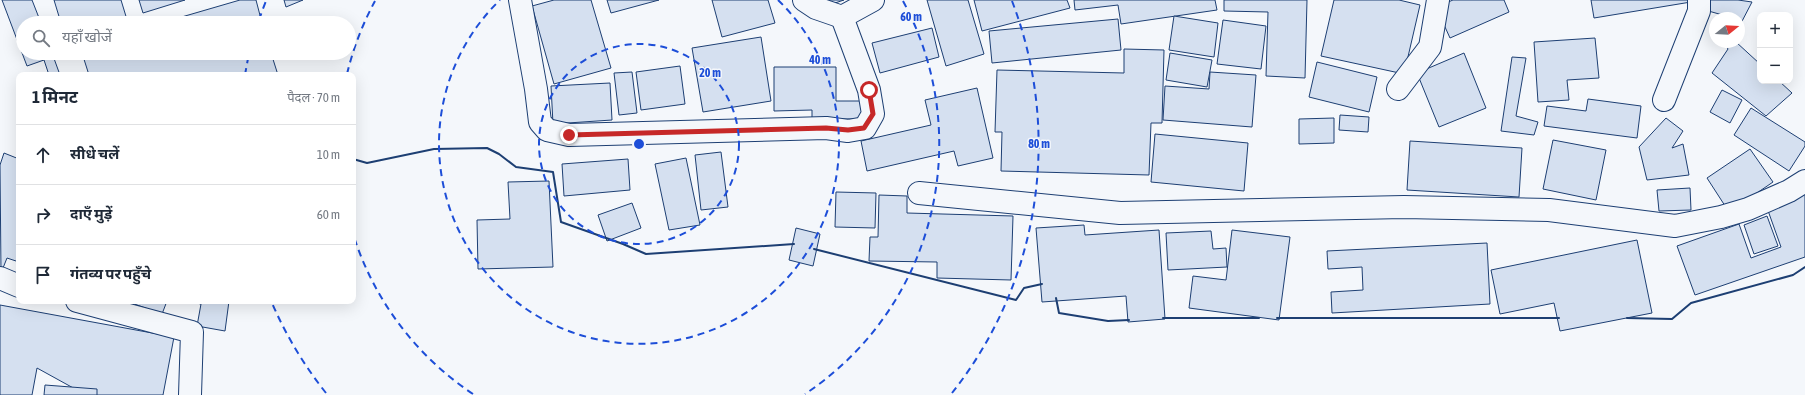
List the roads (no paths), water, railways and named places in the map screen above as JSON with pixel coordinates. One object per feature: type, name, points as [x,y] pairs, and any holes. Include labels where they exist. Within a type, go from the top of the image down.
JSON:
[{"type":"street","points":[[520,0],[536,89],[540,122],[547,130],[569,135],[826,128],[848,130],[864,128],[873,114],[869,90],[842,17]]},
{"type":"street","points":[[804,0],[816,8],[842,17],[873,0]]},
{"type":"street","points":[[1398,89],[1430,47],[1438,0]]},
{"type":"street","points":[[1664,100],[1699,11],[1699,0]]},
{"type":"street","points":[[919,193],[1120,213],[1404,207],[1549,210],[1675,226],[1721,217],[1748,208],[1789,191],[1805,181]]},
{"type":"street","points":[[0,278],[16,285]]},
{"type":"street","points":[[88,304],[192,332],[190,395]]}]
